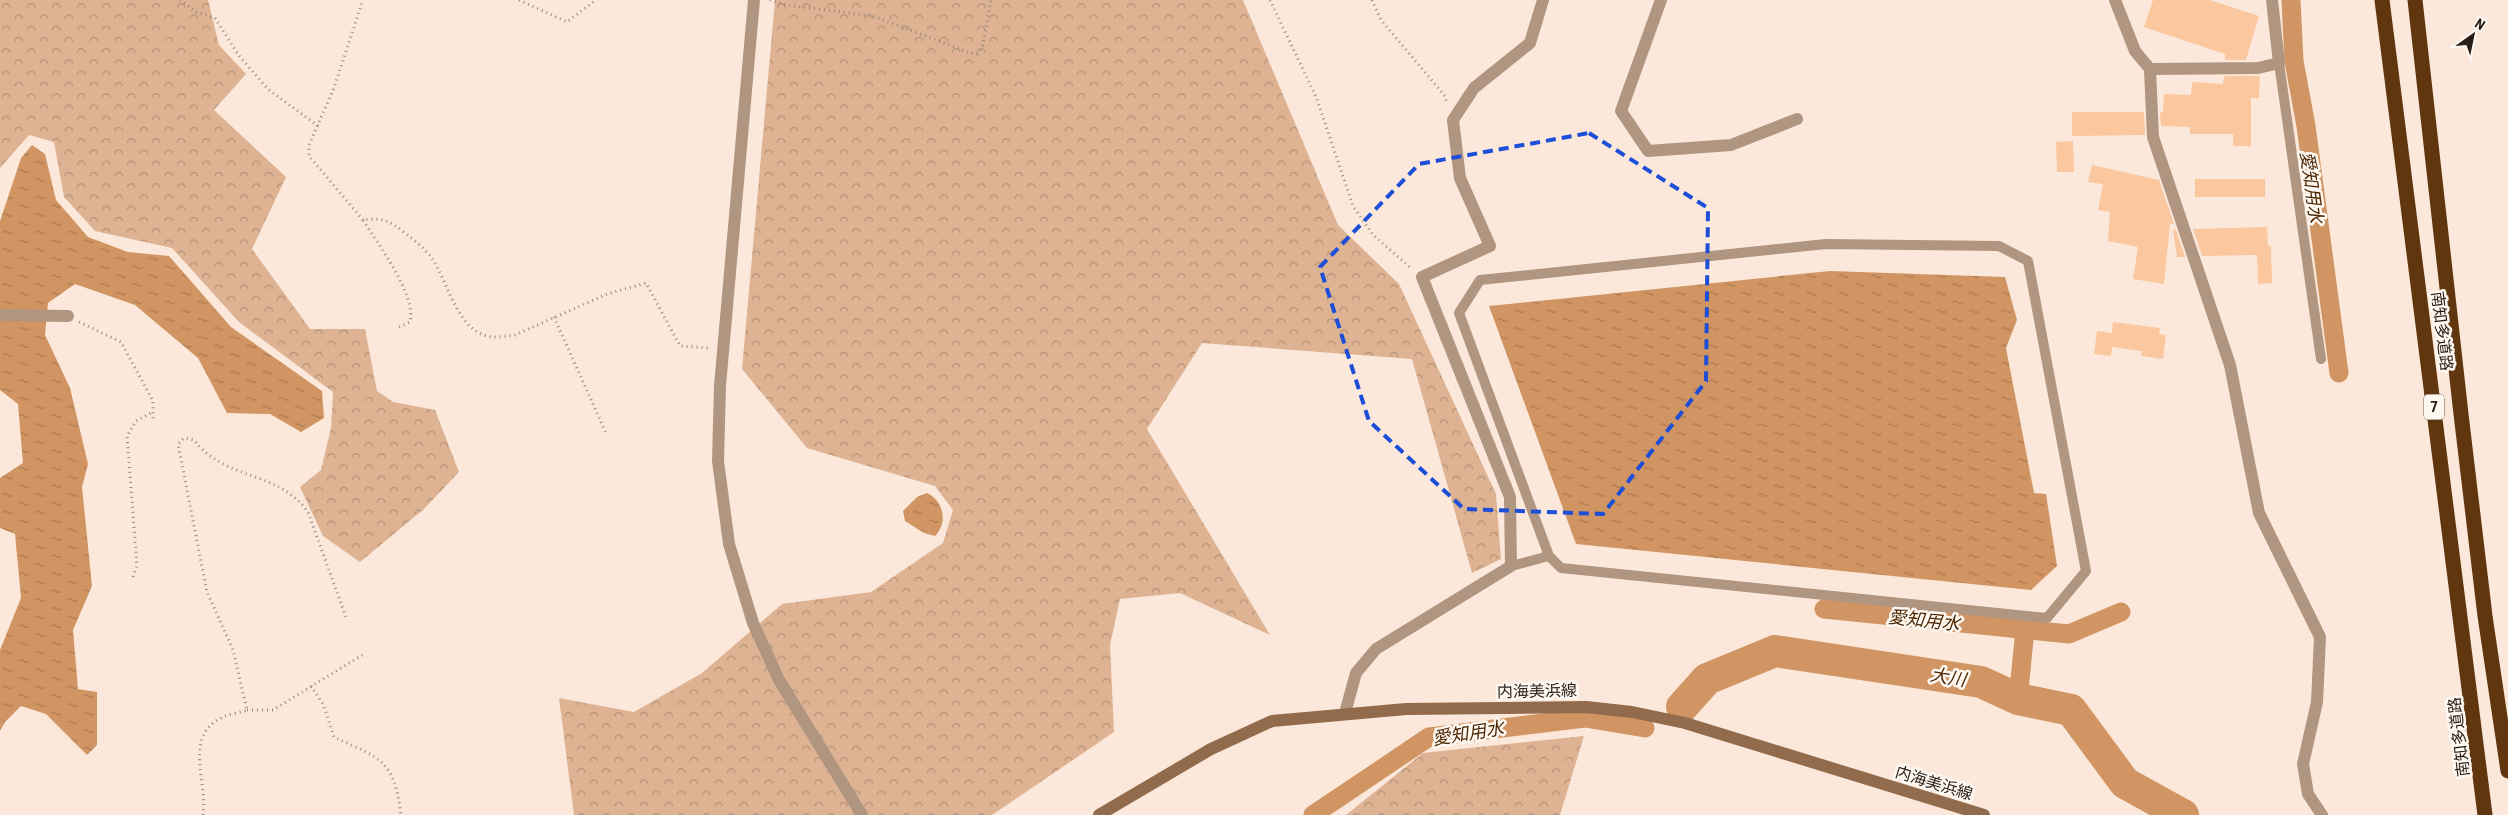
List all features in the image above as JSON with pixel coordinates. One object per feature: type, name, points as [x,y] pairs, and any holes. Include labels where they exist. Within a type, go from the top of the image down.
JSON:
[{"type":"highway","name":"南知多道路","points":[[2382,0],[2485,815]]},
{"type":"highway","name":"南知多道路","points":[[2415,0],[2460,414],[2485,616],[2508,771]]},
{"type":"main road","name":"内海美浜線","points":[[1099,815],[1211,749],[1272,721],[1406,708],[1586,707],[1632,712],[1685,723],[1984,815]]},
{"type":"street","points":[[754,0],[723,349],[718,461],[732,553],[753,623],[779,680],[862,815]]},
{"type":"street","points":[[1345,713],[1356,673],[1376,649],[1511,566],[1510,497],[1422,277],[1490,246],[1460,178],[1453,120],[1474,88],[1530,43],[1543,0]]},
{"type":"street","points":[[1661,0],[1621,111],[1648,151],[1731,145],[1797,119]]},
{"type":"street","points":[[2115,0],[2135,51],[2150,70],[2153,137],[2230,366],[2259,513],[2320,637],[2317,702],[2302,764],[2308,794],[2322,815]]},
{"type":"street","points":[[2150,70],[2258,68],[2278,63],[2272,0]]},
{"type":"street","points":[[0,315],[68,316]]},
{"type":"lane","points":[[2278,63],[2321,359]]},
{"type":"lane","points":[[1826,244],[1999,246],[2028,262],[2086,571],[2047,618],[1561,568],[1549,556],[1459,313],[1480,280],[1826,244]]},
{"type":"lane","points":[[1511,566],[1549,556]]},
{"type":"path","points":[[180,0],[196,12],[215,18],[239,56],[268,89],[318,126]]},
{"type":"path","points":[[363,0],[334,88],[309,145],[309,156],[363,220],[404,288],[412,313],[410,322],[399,327]]},
{"type":"path","points":[[519,0],[567,22],[596,0]]},
{"type":"path","points":[[770,0],[786,5],[873,16],[976,54],[983,45],[990,0]]},
{"type":"path","points":[[1270,0],[1317,99],[1353,206],[1373,235],[1422,277]]},
{"type":"path","points":[[1372,0],[1381,20],[1445,96],[1453,120]]},
{"type":"path","points":[[363,220],[378,218],[397,227],[417,243],[430,257],[465,321],[474,330],[485,336],[515,335],[607,294],[646,282],[680,346],[723,349]]},
{"type":"path","points":[[68,316],[120,342],[153,401],[153,420]]},
{"type":"path","points":[[554,317],[606,433]]},
{"type":"path","points":[[132,577],[137,561],[127,436],[130,428],[136,421],[153,412]]},
{"type":"path","points":[[247,710],[233,650],[208,592],[178,444],[184,438],[194,440],[200,448],[222,463],[279,486],[299,500],[308,512],[347,620]]},
{"type":"path","points":[[203,815],[199,744],[208,726],[222,717],[247,710],[273,710],[364,654]]},
{"type":"path","points":[[311,686],[323,704],[334,737],[379,758],[390,771],[401,815]]},
{"type":"highlighted area","points":[[1589,133],[1708,208],[1706,381],[1603,514],[1464,509],[1369,421],[1320,267],[1419,164]]},
{"type":"green space","points":[[0,0],[208,0],[219,45],[246,74],[214,110],[286,177],[252,249],[310,329],[365,329],[377,391],[393,402],[435,410],[459,472],[424,509],[360,562],[323,536],[300,487],[321,470],[331,428],[333,392],[239,322],[172,248],[95,231],[64,197],[54,142],[29,135],[0,168]]},
{"type":"green space","points":[[775,0],[1243,0],[1338,225],[1399,284],[1496,494],[1501,559],[1472,573],[1412,359],[1202,343],[1147,429],[1270,635],[1180,593],[1120,599],[1110,645],[1114,732],[992,815],[574,815],[559,698],[634,712],[702,673],[782,604],[871,592],[943,543],[953,510],[935,486],[807,448],[742,369]]},
{"type":"green space","points":[[1584,736],[1560,815],[1346,815],[1423,753]]},
{"type":"water","points":[[32,145],[45,154],[56,200],[88,237],[128,252],[169,256],[231,327],[322,391],[324,418],[301,432],[270,414],[227,413],[198,358],[135,305],[75,284],[48,303],[45,335],[70,388],[88,464],[82,487],[92,586],[73,630],[78,689],[97,692],[97,745],[87,755],[46,714],[21,706],[5,722],[0,731],[0,650],[21,598],[15,534],[0,528],[0,478],[23,463],[18,404],[0,390],[0,221],[21,158]]},
{"type":"water","points":[[1830,271],[2005,277],[2017,320],[2006,348],[2034,493],[2046,494],[2057,566],[2031,590],[1576,544],[1489,306]]},
{"type":"water","points":[[927,493],[937,501],[942,513],[942,525],[935,536],[924,533],[905,521],[903,511],[917,497]]},
{"type":"building","points":[[2153,0],[2210,0],[2259,16],[2246,60],[2225,60],[2225,54],[2144,27]]},
{"type":"building","points":[[2224,76],[2260,76],[2259,98],[2251,98],[2251,146],[2233,146],[2233,134],[2190,134],[2190,127],[2161,126],[2160,112],[2163,112],[2164,94],[2191,95],[2192,82],[2223,84]]},
{"type":"building","points":[[2072,112],[2144,112],[2145,135],[2072,136]]},
{"type":"building","points":[[2073,141],[2074,172],[2057,172],[2056,142]]},
{"type":"building","points":[[2092,165],[2159,180],[2174,224],[2170,224],[2164,284],[2133,279],[2138,247],[2108,241],[2110,212],[2098,210],[2103,184],[2088,182]]},
{"type":"building","points":[[2195,179],[2265,179],[2265,197],[2195,197]]},
{"type":"building","points":[[2267,227],[2268,246],[2271,246],[2272,283],[2258,284],[2257,255],[2202,256],[2193,229]]},
{"type":"building","points":[[2173,230],[2176,230],[2185,257],[2177,257]]},
{"type":"building","points":[[2113,322],[2160,328],[2159,334],[2166,335],[2163,359],[2141,356],[2142,351],[2112,347],[2111,356],[2094,354],[2097,331],[2112,333]]},
{"type":"waterway","name":"愛知用水","points":[[2291,0],[2294,61],[2306,126],[2339,373]]},
{"type":"waterway","name":"愛知用水","points":[[1824,609],[2069,634],[2121,612]]},
{"type":"waterway","name":"愛知用水","points":[[2018,699],[2025,630]]},
{"type":"waterway","name":"大川","points":[[1682,707],[1707,679],[1775,651],[1981,682],[2018,699],[2071,710],[2125,783],[2183,815]]},
{"type":"waterway","name":"愛知用水","points":[[1313,815],[1429,737],[1585,718],[1645,728]]}]
